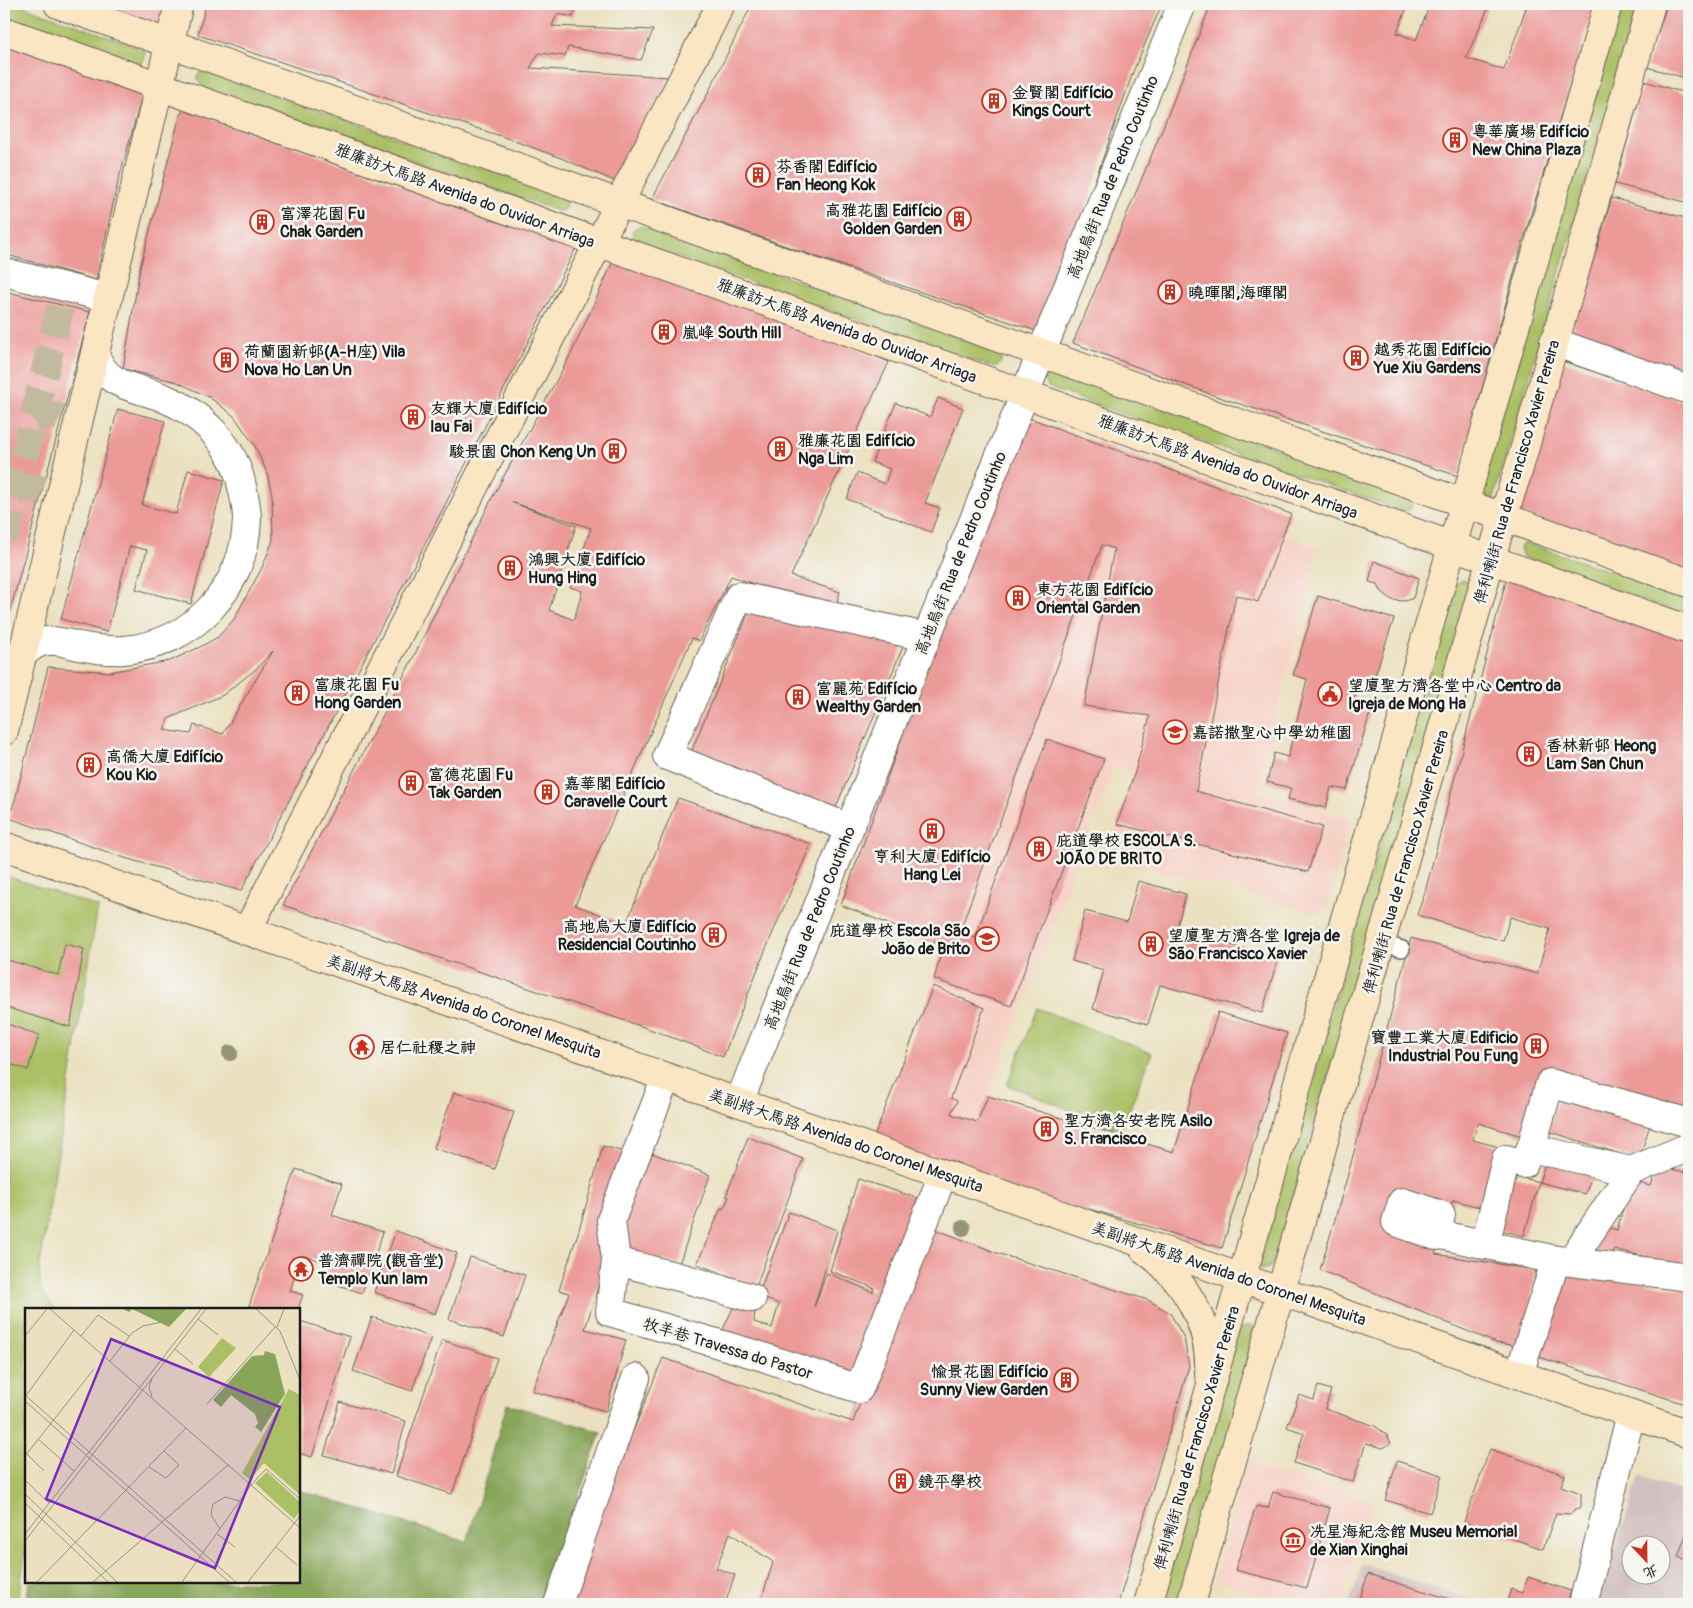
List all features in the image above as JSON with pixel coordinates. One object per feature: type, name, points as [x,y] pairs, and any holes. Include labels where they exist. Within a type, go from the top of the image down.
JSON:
[{"type":"street","points":[[58,4],[1689,583]]},
{"type":"street","points":[[4,731],[180,4]]},
{"type":"street","points":[[247,931],[721,4]]},
{"type":"street","name":"高地烏街 Rua de Pedro Coutinho","points":[[739,1102],[1182,4]]},
{"type":"street","name":"俾利喇街 Rua de Francisco Xavier Pereira","points":[[1148,1604],[1608,4]]},
{"type":"street","name":"俾利喇街 Rua de Francisco Xavier Pereira","points":[[1191,1604],[1281,1292],[1392,946],[1503,517],[1519,468],[1651,4]]},
{"type":"street","name":"雅廉訪大馬路 Avenida do Ouvidor Arriaga","points":[[4,31],[1689,630]]},
{"type":"street","points":[[4,272],[108,298]]},
{"type":"street","points":[[1554,342],[1689,390]]},
{"type":"street","points":[[22,654],[31,646],[49,641],[102,650],[145,647],[166,640],[186,630],[204,616],[219,600],[231,581],[240,560],[245,540],[247,517],[244,495],[238,474],[229,454],[217,436],[201,420],[183,407],[112,379],[99,366],[95,354]]},
{"type":"street","points":[[849,828],[667,756],[739,596],[926,637]]},
{"type":"street","name":"美副將大馬路 Avenida do Coronel Mesquita","points":[[4,846],[1689,1434]]},
{"type":"street","name":"牧羊巷 Travessa do Pastor","points":[[666,1077],[611,1220],[616,1262],[610,1312],[757,1355],[859,1390],[943,1174]]},
{"type":"street","points":[[1485,1245],[1506,1159],[1523,1164],[1532,1148],[1550,1083],[1689,1124]]},
{"type":"street","points":[[1518,1374],[1563,1260],[1631,1171],[1689,1147]]},
{"type":"street","points":[[1532,1148],[1631,1171]]},
{"type":"street","points":[[1114,1233],[1136,1244],[1162,1263],[1189,1297],[1200,1320],[1207,1344],[1210,1369],[1205,1406]]},
{"type":"street","points":[[1437,1234],[1563,1260],[1689,1277]]},
{"type":"street","points":[[616,1262],[683,1278],[752,1298]]},
{"type":"street","points":[[558,1604],[636,1378]]},
{"type":"street","points":[[1583,1604],[1631,1414]]},
{"type":"street","points":[[1170,1529],[1184,1528],[1198,1532],[1209,1541]]},
{"type":"shaded area","name":"嘉諾撒聖心中學幼稚園","points":[[1283,535],[1318,547],[1258,790],[1350,820],[1324,915],[1204,881],[1105,860],[1135,773],[1114,767],[958,1173],[928,1161],[984,1008],[933,986],[943,946],[841,905],[848,885],[959,932],[1102,545],[1257,602]]},
{"type":"shaded area","name":"冼星海紀念館 Museu Memorial de Xian Xinghai","points":[[1248,1463],[1373,1501],[1340,1604],[1291,1604],[1214,1580]]},
{"type":"shaded area","points":[[1640,1476],[1689,1494],[1689,1604],[1596,1604]]},
{"type":"shaded area","points":[[1362,1564],[1487,1604],[1349,1604]]},
{"type":"green space","points":[[4,4],[17,4],[144,49],[144,59],[140,64],[136,64],[4,18]]},
{"type":"green space","points":[[1618,4],[1638,4],[1492,504],[1477,501]]},
{"type":"green space","points":[[204,71],[565,196],[566,206],[563,210],[558,211],[205,88],[200,84],[197,77],[199,73]]},
{"type":"green space","points":[[640,226],[995,350],[1000,352],[1001,362],[997,367],[992,367],[641,244],[635,240],[632,232]]},
{"type":"green space","points":[[1050,371],[1055,371],[1411,496],[1412,506],[1408,511],[1403,511],[1052,389],[1046,385],[1043,377]]},
{"type":"green space","points":[[1527,543],[1689,598],[1689,617],[1523,557],[1520,548],[1522,544]]},
{"type":"green space","points":[[1467,579],[1471,582],[1473,593],[1274,1259],[1271,1267],[1261,1270],[1258,1266],[1455,585]]},
{"type":"green space","points":[[4,875],[98,907],[39,1271],[43,1292],[54,1308],[25,1308],[25,1554],[17,1604],[4,1604]]},
{"type":"green space","points":[[1037,1008],[1152,1053],[1121,1130],[1007,1085]]},
{"type":"green space","points":[[1251,1325],[1257,1333],[1180,1604],[1160,1604],[1238,1331]]},
{"type":"green space","points":[[507,1404],[601,1432],[540,1604],[26,1604],[29,1583],[300,1583],[300,1490],[467,1542]]},
{"type":"building","points":[[90,4],[167,4],[161,29]]},
{"type":"building","points":[[206,4],[577,4],[573,17],[557,14],[552,26],[653,30],[641,60],[568,47],[565,56],[539,53],[530,68],[669,77],[619,183],[561,158],[504,137],[198,35]]},
{"type":"building","points":[[680,4],[706,4],[704,8]]},
{"type":"building","points":[[752,4],[1162,4],[1133,72],[1042,333],[652,199]]},
{"type":"building","points":[[1211,4],[1408,4],[1397,33],[1416,40],[1430,4],[1490,4],[1466,58],[1504,70],[1526,8],[1514,4],[1594,4],[1523,241],[1458,476],[1210,394],[1073,343],[1162,130]]},
{"type":"building","points":[[1667,4],[1689,4],[1689,79],[1647,67]]},
{"type":"building","points":[[4,41],[144,89],[118,182],[96,280],[4,254]]},
{"type":"building","points":[[1644,81],[1689,94],[1689,203],[1615,184]]},
{"type":"building","points":[[184,109],[577,246],[421,552],[241,891],[128,859],[9,818],[48,667],[109,672],[170,661],[218,637],[234,619],[262,568],[273,540],[272,495],[267,473],[255,446],[234,416],[209,397],[177,382],[123,369],[140,268],[180,115]],"holes":[[[273,651],[223,734],[194,725],[191,734],[164,730],[168,719],[223,695],[256,669]]]},
{"type":"building","points":[[1612,198],[1689,219],[1689,378],[1571,334]]},
{"type":"building","points":[[616,255],[757,305],[889,362],[791,576],[840,592],[836,605],[782,594],[731,576],[699,641],[692,638],[575,905],[626,924],[678,798],[811,844],[765,951],[723,1057],[655,1031],[283,905],[411,662],[493,496],[572,352]],"holes":[[[511,502],[591,528],[570,587],[582,591],[574,620],[549,610],[576,526]]]},
{"type":"building","points":[[4,291],[90,312],[4,634]]},
{"type":"building","points":[[1563,361],[1689,404],[1689,570],[1513,511]]},
{"type":"building","points":[[938,398],[963,408],[925,503],[940,508],[931,532],[847,499],[857,473],[885,484],[890,469],[872,462],[896,403],[930,417]]},
{"type":"building","points":[[118,409],[165,421],[142,505],[176,514],[188,470],[224,480],[191,604],[136,589],[147,550],[130,546],[107,632],[61,619]]},
{"type":"building","points":[[1024,416],[1291,514],[1258,602],[1236,595],[1196,791],[1322,827],[1308,872],[1117,824],[1135,772],[1150,716],[1084,706],[1114,549],[1102,545],[959,933],[975,938],[1047,739],[1104,759],[1011,1006],[934,979],[943,946],[841,905],[906,726]]},
{"type":"building","points":[[1374,561],[1419,578],[1413,598],[1405,601],[1392,600],[1381,591],[1378,584],[1369,582]]},
{"type":"building","points":[[1507,577],[1689,638],[1689,1117],[1540,1074],[1522,1136],[1478,1123],[1473,1140],[1503,1148],[1487,1209],[1453,1200],[1435,1254],[1536,1270],[1527,1324],[1520,1346],[1496,1343],[1320,1270],[1347,1178],[1411,938],[1537,974],[1550,929],[1510,917],[1503,941],[1417,915],[1425,892]]},
{"type":"building","name":"望廈聖方濟各堂中心 Centro da Igreja de Mong Ha","points":[[1318,596],[1394,619],[1373,681],[1359,678],[1353,706],[1371,710],[1347,790],[1331,787],[1326,808],[1288,799],[1291,788],[1267,782],[1274,753],[1288,757],[1307,679],[1293,675]]},
{"type":"building","name":"富麗苑 Edifício Wealthy Garden","points":[[749,612],[905,642],[834,812],[691,752]]},
{"type":"building","name":"望廈聖方濟各堂 Igreja de São Francisco Xavier","points":[[1138,881],[1186,894],[1176,930],[1278,958],[1262,1013],[1160,985],[1148,1024],[1093,1009],[1104,970],[1072,961],[1085,911],[1127,922]]},
{"type":"building","points":[[65,944],[84,949],[70,1027],[4,1007],[4,959],[58,975]]},
{"type":"building","points":[[933,986],[984,1008],[951,1098],[957,1101],[951,1114],[977,1122],[988,1096],[1174,1152],[1218,1012],[1287,1033],[1222,1248],[1089,1209],[1087,1217],[958,1173],[961,1164],[930,1154],[928,1161],[872,1142]]},
{"type":"building","points":[[4,1023],[39,1035],[28,1070],[4,1062]]},
{"type":"building","points":[[1561,1089],[1652,1118],[1639,1160],[1548,1131]]},
{"type":"building","points":[[454,1092],[514,1112],[495,1169],[434,1148]]},
{"type":"building","points":[[748,1137],[803,1159],[756,1286],[697,1264],[721,1208],[723,1209],[729,1197],[726,1196]]},
{"type":"building","points":[[603,1146],[624,1152],[599,1248],[603,1249],[602,1274],[585,1329],[626,1340],[606,1411],[532,1391],[569,1293],[559,1290],[579,1230]]},
{"type":"building","points":[[644,1150],[710,1175],[679,1264],[620,1251],[618,1228]]},
{"type":"building","points":[[1549,1152],[1596,1166],[1585,1194],[1539,1182]]},
{"type":"building","points":[[1657,1166],[1689,1173],[1689,1252],[1685,1267],[1614,1249],[1612,1256],[1594,1253],[1601,1225],[1617,1230],[1631,1181],[1651,1186]]},
{"type":"building","points":[[296,1169],[342,1184],[332,1215],[383,1232],[362,1293],[320,1279],[325,1262],[302,1255],[290,1291],[303,1295],[298,1308],[256,1308],[249,1306]]},
{"type":"building","points":[[1509,1175],[1539,1182],[1524,1236],[1496,1229]]},
{"type":"building","points":[[858,1179],[927,1201],[856,1376],[721,1334],[737,1299],[755,1307],[754,1322],[772,1328],[779,1304],[758,1296],[789,1212],[837,1230],[814,1307],[827,1273],[873,1292],[874,1288],[830,1271]]},
{"type":"building","points":[[927,1226],[1000,1254],[1148,1300],[1170,1313],[1184,1338],[1189,1366],[1118,1604],[760,1604],[773,1562],[730,1533],[716,1568],[735,1575],[725,1604],[570,1604],[614,1478],[663,1358],[853,1422]]},
{"type":"building","points":[[396,1231],[457,1253],[435,1314],[374,1292]]},
{"type":"building","points":[[470,1257],[525,1275],[504,1337],[449,1319]]},
{"type":"building","points":[[1560,1266],[1689,1291],[1688,1405],[1539,1357]]},
{"type":"building","points":[[372,1317],[431,1337],[412,1391],[353,1371]]},
{"type":"building","points":[[300,1321],[350,1337],[312,1457],[300,1453]]},
{"type":"building","points":[[442,1340],[497,1358],[452,1494],[396,1476]]},
{"type":"building","points":[[1318,1386],[1331,1390],[1325,1409],[1375,1426],[1387,1435],[1391,1443],[1383,1448],[1366,1443],[1353,1482],[1294,1463],[1304,1433],[1287,1427],[1299,1395],[1314,1400]]},
{"type":"building","points":[[340,1402],[406,1421],[391,1474],[324,1455]]},
{"type":"building","points":[[1490,1449],[1565,1475],[1561,1486],[1581,1493],[1581,1507],[1570,1514],[1556,1513],[1543,1549],[1464,1522]]},
{"type":"building","points":[[1397,1461],[1442,1475],[1430,1513],[1385,1500]]},
{"type":"building","points":[[1273,1492],[1330,1508],[1307,1588],[1235,1570],[1256,1506],[1268,1508]]},
{"type":"building","points":[[1689,1526],[1689,1561],[1678,1557]]},
{"type":"building","points":[[1368,1574],[1466,1604],[1358,1604]]},
{"type":"building","points":[[1528,1577],[1571,1591],[1567,1604],[1506,1604],[1511,1589],[1522,1593]]},
{"type":"tunnel","points":[[4,539],[65,288]]},
{"type":"tunnel","points":[[33,420],[40,417],[57,416],[67,421],[76,430]]},
{"type":"tunnel","points":[[15,491],[28,488],[39,489],[49,494],[59,503]]},
{"type":"place","name":"金賢閣 Edifício Kings Court","points":[[994,101]]},
{"type":"place","name":"粵華廣場 Edifício New China Plaza","points":[[1455,140]]},
{"type":"place","name":"芬香閣 Edifício Fan Heong Kok","points":[[758,175]]},
{"type":"place","name":"高雅花園 Edifício Golden Garden","points":[[959,219]]},
{"type":"place","name":"富澤花園 Fu Chak Garden","points":[[262,222]]},
{"type":"place","name":"曉暉閣,海暉閣","points":[[1170,292]]},
{"type":"place","name":"嵐峰 South Hill","points":[[664,332]]},
{"type":"place","name":"越秀花園 Edifício Yue Xiu Gardens","points":[[1356,358]]},
{"type":"place","name":"荷蘭園新邨(A-H座) Vila Nova Ho Lan Un","points":[[226,360]]},
{"type":"place","name":"友輝大廈 Edifício Iau Fai","points":[[413,417]]},
{"type":"place","name":"雅廉花園 Edifício Nga Lim","points":[[780,449]]},
{"type":"place","name":"駿景園 Chon Keng Un","points":[[614,451]]},
{"type":"place","name":"鴻興大廈 Edifício Hung Hing","points":[[510,568]]},
{"type":"place","name":"東方花園 Edifício Oriental Garden","points":[[1018,598]]},
{"type":"place","name":"富康花園 Fu Hong Garden","points":[[297,693]]},
{"type":"place","name":"望廈聖方濟各堂中心 Centro da Igreja de Mong Ha","points":[[1330,694]]},
{"type":"place","name":"富麗苑 Edifício Wealthy Garden","points":[[798,697]]},
{"type":"place","name":"嘉諾撒聖心中學幼稚園","points":[[1175,732]]},
{"type":"place","name":"香林新邨 Heong Lam San Chun","points":[[1529,754]]},
{"type":"place","name":"高僑大廈 Edifício Kou Kio","points":[[89,765]]},
{"type":"place","name":"富德花園 Fu Tak Garden","points":[[411,783]]},
{"type":"place","name":"嘉華閣 Edifício Caravelle Court","points":[[547,792]]},
{"type":"place","name":"亨利大廈 Edifício Hang Lei","points":[[932,831]]},
{"type":"place","name":"庇道學校 ESCOLA S. JOÃO DE BRITO","points":[[1039,849]]},
{"type":"place","name":"高地烏大廈 Edifício Residencial Coutinho","points":[[714,935]]},
{"type":"place","name":"庇道學校 Escola São João de Brito","points":[[987,939]]},
{"type":"place","name":"望廈聖方濟各堂 Igreja de São Francisco Xavier","points":[[1151,944]]},
{"type":"place","name":"寶豐工業大廈 Edificio Industrial Pou Fung","points":[[1536,1046]]},
{"type":"place","name":"居仁社稷之神","points":[[362,1047]]},
{"type":"place","name":"聖方濟各安老院 Asilo S. Francisco","points":[[1046,1129]]},
{"type":"place","name":"普濟禪院 (觀音堂) Templo Kun Iam","points":[[301,1269]]},
{"type":"place","name":"愉景花園 Edifício Sunny View Garden","points":[[1066,1380]]},
{"type":"place","name":"鏡平學校","points":[[901,1481]]},
{"type":"place","name":"冼星海紀念館 Museu Memorial de Xian Xinghai","points":[[1293,1540]]}]
